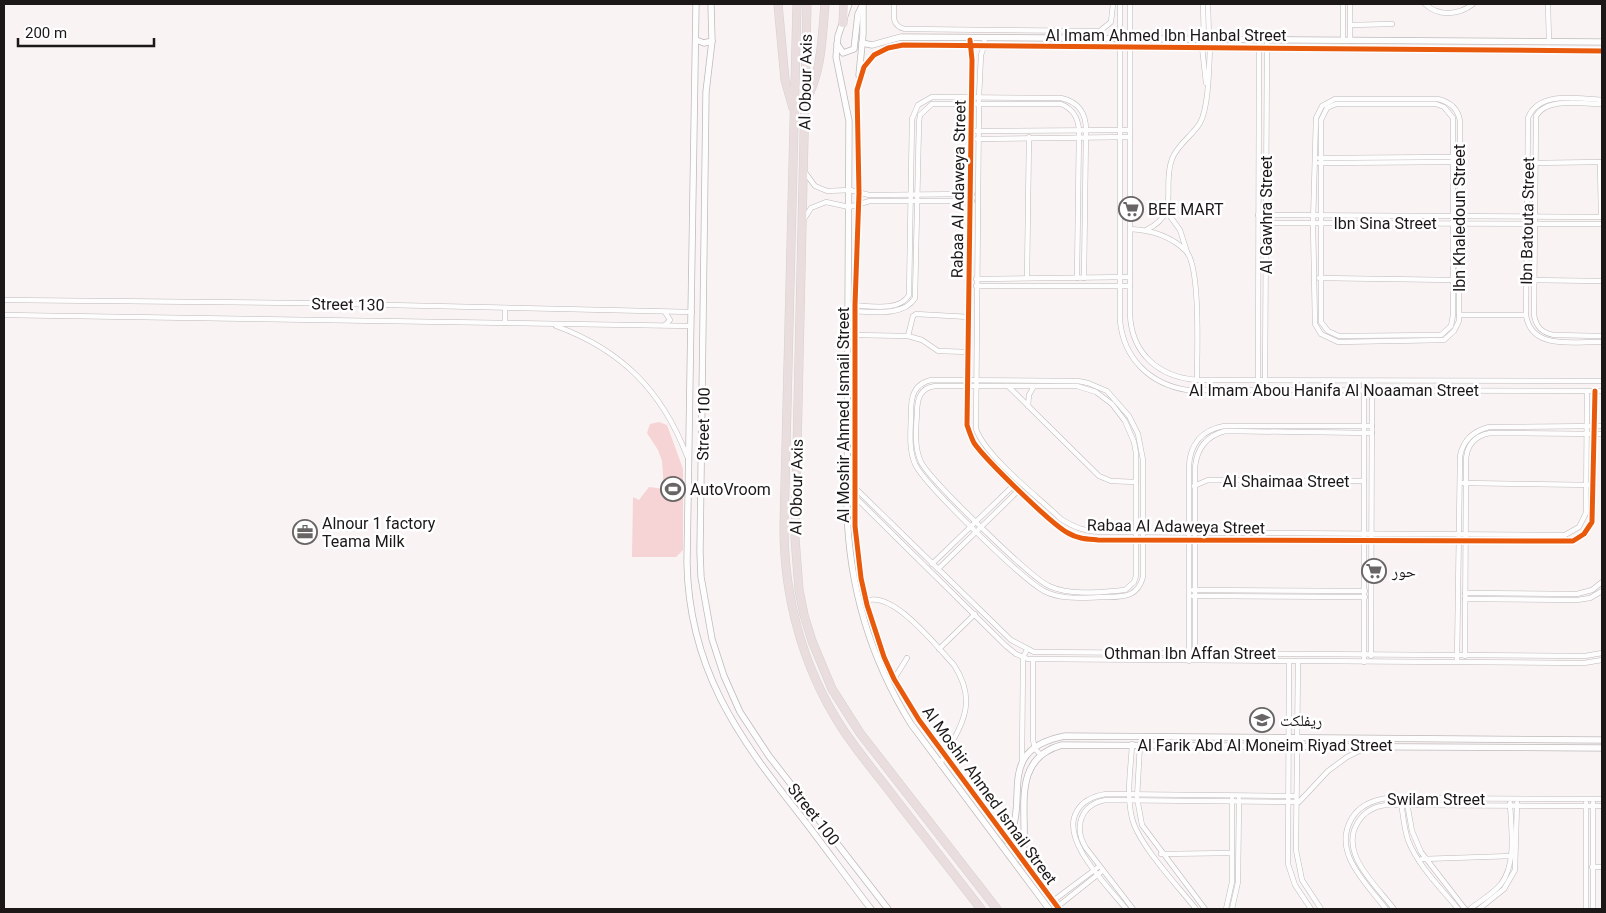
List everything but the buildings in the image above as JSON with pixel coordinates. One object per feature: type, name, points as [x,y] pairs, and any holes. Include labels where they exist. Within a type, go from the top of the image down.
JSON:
[{"type":"highway","points":[[778,4],[786,86],[794,110]]},
{"type":"highway","name":"Al Obour Axis","points":[[797,4],[784,544],[787,580],[793,615],[813,674],[842,728],[981,909]]},
{"type":"highway","name":"Al Obour Axis","points":[[807,4],[795,538],[799,590],[804,616],[821,665],[845,712],[997,909]]},
{"type":"highway","points":[[804,105],[812,92],[820,63],[825,4]]},
{"type":"highway","points":[[843,23],[846,4]]},
{"type":"street","name":"Street 100","points":[[696,4],[688,579],[692,612],[702,653],[715,688],[731,722],[791,805],[871,909]]},
{"type":"street","name":"Street 100","points":[[711,4],[712,41],[706,87],[706,206],[700,552],[701,577],[709,627],[722,670],[740,712],[761,745],[888,909]]},
{"type":"street","points":[[837,42],[838,47],[844,53],[854,49],[858,14],[863,4]]},
{"type":"street","points":[[859,193],[858,82],[863,4]]},
{"type":"street","points":[[894,4],[894,22],[897,26],[905,29],[1100,30],[1111,22],[1113,4]]},
{"type":"street","name":"Al Imam Abou Hanifa Al Noaaman Street","points":[[1120,4],[1120,286],[1122,334],[1130,353],[1150,375],[1167,385],[1187,390],[1602,391]]},
{"type":"street","name":"Al Imam Abou Hanifa Al Noaaman Street","points":[[1130,4],[1130,325],[1140,350],[1160,370],[1177,377],[1197,380],[1602,382]]},
{"type":"street","points":[[1203,4],[1206,40]]},
{"type":"street","points":[[1206,40],[1208,4]]},
{"type":"street","points":[[1343,41],[1344,4]]},
{"type":"street","points":[[1350,4],[1350,41]]},
{"type":"street","points":[[1425,4],[1436,11],[1452,13],[1474,4]]},
{"type":"street","points":[[1548,4],[1549,42]]},
{"type":"street","points":[[843,23],[837,42],[836,65],[849,121],[850,190]]},
{"type":"street","points":[[1350,25],[1392,24]]},
{"type":"street","name":"Al Imam Ahmed Ibn Hanbal Street","points":[[862,43],[872,45],[901,37],[1602,42]]},
{"type":"street","name":"Rabaa Al Adaweya Street","points":[[971,38],[970,286],[967,416],[970,434],[979,448],[1014,484],[1068,534],[1085,539],[1561,542],[1576,540],[1588,530],[1592,522],[1595,391]]},
{"type":"street","name":"Rabaa Al Adaweya Street","points":[[984,38],[980,55],[979,97],[975,420],[979,437],[1019,480],[1070,525],[1092,532],[1556,535],[1572,532],[1584,520],[1586,512],[1587,391]]},
{"type":"street","points":[[696,40],[704,43],[712,41]]},
{"type":"street","name":"Al Gawhra Street","points":[[1258,390],[1259,40]]},
{"type":"street","name":"Al Gawhra Street","points":[[1265,390],[1267,40]]},
{"type":"street","points":[[858,82],[869,61],[885,49],[882,46],[882,41]]},
{"type":"street","points":[[1375,49],[1376,41]]},
{"type":"street","points":[[1483,50],[1484,42]]},
{"type":"street","name":"Al Imam Ahmed Ibn Hanbal Street","points":[[885,49],[903,45],[1602,51]]},
{"type":"street","points":[[1202,47],[1204,75],[1207,84]]},
{"type":"street","points":[[1146,230],[1159,223],[1168,212],[1171,160],[1200,122],[1206,106],[1210,47]]},
{"type":"street","points":[[855,308],[896,306],[903,303],[909,295],[912,119],[918,104],[932,97],[1067,99],[1082,110],[1086,130],[1084,278]]},
{"type":"street","name":"Ibn Khaledoun Street","points":[[1334,99],[1367,102],[1436,104],[1444,108],[1453,118],[1454,224],[1452,321],[1445,333],[1437,336],[1338,342],[1321,334],[1314,318],[1316,118],[1322,106],[1334,99]]},
{"type":"street","name":"Ibn Khaledoun Street","points":[[1438,99],[1449,103],[1459,116],[1460,160],[1459,315],[1454,331],[1444,340],[1366,339],[1339,336],[1324,327],[1320,316],[1321,120],[1324,112],[1336,104],[1438,99]]},
{"type":"street","name":"Ibn Batouta Street","points":[[1602,100],[1547,99],[1535,106],[1528,118],[1526,216],[1526,315],[1532,332],[1541,339],[1602,342]]},
{"type":"street","points":[[848,308],[901,310],[912,304],[916,291],[920,114],[932,104],[1060,104],[1073,111],[1078,130],[1077,278]]},
{"type":"street","name":"Ibn Batouta Street","points":[[1602,104],[1548,105],[1539,111],[1534,121],[1535,322],[1542,331],[1554,336],[1602,336]]},
{"type":"street","points":[[971,131],[1130,130]]},
{"type":"street","points":[[1027,278],[1029,131]]},
{"type":"street","points":[[971,139],[1130,137]]},
{"type":"street","points":[[1315,160],[1460,160]]},
{"type":"street","points":[[1527,163],[1601,162],[1602,217]]},
{"type":"street","points":[[804,170],[810,182],[821,189],[833,191],[850,190],[869,195],[978,194]]},
{"type":"street","name":"Al Moshir Ahmed Ismail Street","points":[[850,190],[847,489],[849,544],[858,599],[886,682],[911,724],[1049,909]]},
{"type":"street","name":"Al Moshir Ahmed Ismail Street","points":[[859,193],[855,308],[856,544],[868,599],[894,679],[944,757],[1056,906]]},
{"type":"street","points":[[694,195],[706,196]]},
{"type":"street","points":[[802,222],[811,208],[818,204],[833,203],[849,207],[870,201],[978,201]]},
{"type":"street","points":[[694,206],[706,206]]},
{"type":"street","points":[[1168,212],[1180,230],[1194,270],[1197,380]]},
{"type":"street","name":"Ibn Sina Street","points":[[1258,215],[1602,217]]},
{"type":"street","name":"Ibn Sina Street","points":[[1258,223],[1602,224]]},
{"type":"street","points":[[1130,229],[1146,230],[1164,236],[1187,252]]},
{"type":"street","points":[[970,279],[1130,277]]},
{"type":"street","points":[[1314,280],[1459,280]]},
{"type":"street","points":[[1526,280],[1602,281]]},
{"type":"street","points":[[970,286],[1130,286]]},
{"type":"street","points":[[692,292],[698,290],[704,292]]},
{"type":"street","name":"Street 130","points":[[4,300],[692,312]]},
{"type":"street","points":[[505,308],[505,323]]},
{"type":"street","points":[[664,326],[670,320],[665,312]]},
{"type":"street","points":[[908,336],[913,316],[916,314],[969,317]]},
{"type":"street","name":"Street 130","points":[[4,315],[691,326]]},
{"type":"street","points":[[1459,315],[1526,315]]},
{"type":"street","points":[[552,325],[595,344],[622,362],[645,382],[670,420],[689,460]]},
{"type":"street","points":[[855,335],[908,336],[922,340],[938,351],[968,352]]},
{"type":"street","points":[[691,343],[697,345],[704,343]]},
{"type":"street","points":[[931,380],[968,383],[1078,381],[1088,383],[1106,391],[1129,416],[1141,443],[1143,577],[1138,589],[1133,593],[1120,597],[1062,597],[1044,591],[971,526],[922,475],[914,462],[910,448],[911,398],[916,388],[931,380]]},
{"type":"street","points":[[1364,381],[1364,662]]},
{"type":"street","points":[[1371,662],[1372,381]]},
{"type":"street","points":[[968,383],[929,387],[920,394],[917,405],[916,443],[921,463],[927,472],[976,522],[1039,580],[1056,589],[1065,591],[1118,590],[1130,587],[1136,576],[1134,442],[1124,420],[1112,404],[1105,397],[1087,388],[1008,386],[976,383]]},
{"type":"street","points":[[1008,386],[1099,476],[1111,480],[1136,482]]},
{"type":"street","points":[[1028,406],[1028,395],[1034,386]]},
{"type":"street","points":[[1189,661],[1189,474],[1192,450],[1196,442],[1208,431],[1224,426],[1260,429],[1372,432]]},
{"type":"street","points":[[1195,661],[1195,474],[1199,450],[1209,438],[1225,431],[1372,426]]},
{"type":"street","points":[[1457,662],[1461,450],[1467,439],[1483,428],[1602,426]]},
{"type":"street","points":[[1465,662],[1465,541],[1468,448],[1483,434],[1602,434]]},
{"type":"street","name":"Al Shaimaa Street","points":[[1189,474],[1195,474],[1208,480]]},
{"type":"street","name":"Othman Ibn Affan Street","points":[[847,480],[1011,640],[1027,650],[1041,653],[1585,656],[1602,653]]},
{"type":"street","points":[[928,568],[1019,480]]},
{"type":"street","name":"Al Shaimaa Street","points":[[1189,485],[1195,485],[1208,480],[1364,481]]},
{"type":"street","points":[[1460,483],[1594,485]]},
{"type":"street","points":[[933,574],[1025,485]]},
{"type":"street","name":"Othman Ibn Affan Street","points":[[847,489],[1011,650],[1033,660],[1290,662],[1584,662],[1602,660]]},
{"type":"street","points":[[1465,593],[1582,593],[1602,582]]},
{"type":"street","points":[[1189,593],[1371,591]]},
{"type":"street","points":[[1465,599],[1576,600],[1590,598],[1602,591]]},
{"type":"street","points":[[1195,593],[1371,597]]},
{"type":"street","points":[[858,599],[868,599]]},
{"type":"street","points":[[858,599],[868,599],[890,605],[905,614],[960,675],[965,696],[961,729],[940,764]]},
{"type":"street","points":[[938,649],[980,609]]},
{"type":"street","points":[[1022,764],[1023,657],[1027,650]]},
{"type":"street","points":[[894,679],[907,658]]},
{"type":"street","points":[[1022,862],[1026,778],[1033,764],[1041,755],[1035,748],[1033,660]]},
{"type":"street","points":[[1290,662],[1288,864],[1295,885],[1311,909]]},
{"type":"street","points":[[1298,662],[1296,850],[1299,871],[1307,890],[1321,909]]},
{"type":"street","name":"Al Farik Abd Al Moneim Riyad Street","points":[[1006,840],[1016,822],[1018,776],[1022,764],[1035,748],[1054,738],[1071,736],[1602,740]]},
{"type":"street","name":"Al Farik Abd Al Moneim Riyad Street","points":[[1041,755],[1052,748],[1071,744],[1602,748]]},
{"type":"street","points":[[1132,744],[1129,795],[1133,822],[1142,839],[1196,909]]},
{"type":"street","points":[[1140,744],[1137,800],[1142,825],[1161,854],[1205,909]]},
{"type":"street","points":[[1133,909],[1080,836],[1080,822],[1086,809],[1099,801],[1296,802],[1303,800],[1319,780],[1337,763],[1369,746]]},
{"type":"street","points":[[1018,776],[1026,778]]},
{"type":"street","points":[[1126,909],[1080,850],[1074,837],[1073,821],[1075,813],[1081,805],[1092,797],[1106,794],[1296,796]]},
{"type":"street","points":[[1226,909],[1232,882],[1232,796]]},
{"type":"street","points":[[1232,909],[1238,882],[1239,796]]},
{"type":"street","points":[[791,805],[794,797],[803,800]]},
{"type":"street","points":[[1400,798],[1407,834],[1419,860],[1458,909]]},
{"type":"street","name":"Swilam Street","points":[[1386,909],[1351,863],[1346,850],[1346,837],[1350,822],[1365,805],[1379,799],[1400,798],[1602,799]]},
{"type":"street","points":[[1407,798],[1414,838],[1425,858],[1465,909]]},
{"type":"street","points":[[1479,909],[1509,883],[1515,870],[1510,799]]},
{"type":"street","points":[[1470,909],[1500,884],[1508,871],[1513,856],[1517,799]]},
{"type":"street","points":[[1586,799],[1586,909]]},
{"type":"street","points":[[1593,799],[1593,909]]},
{"type":"street","name":"Swilam Street","points":[[1394,909],[1357,860],[1352,838],[1356,824],[1366,812],[1380,805],[1602,806]]},
{"type":"street","points":[[819,841],[829,843],[831,836]]},
{"type":"street","points":[[1161,854],[1232,853]]},
{"type":"street","points":[[1419,860],[1425,858],[1513,856]]},
{"type":"street","points":[[1056,906],[1073,886],[1100,865]]},
{"type":"street","points":[[1586,867],[1602,867]]},
{"type":"street","points":[[1056,906],[1104,870]]},
{"type":"street","points":[[1073,886],[1076,891]]},
{"type":"shaded area","name":"AutoVroom","points":[[659,422],[667,425],[683,469],[683,550],[676,557],[632,557],[633,497],[639,500],[649,487],[664,489],[662,461],[658,450],[647,433],[650,424]]},
{"type":"cycle path","points":[[970,40],[972,60],[967,425],[974,443],[991,463],[1034,505],[1068,533],[1079,538],[1098,540],[1573,541],[1584,534],[1592,522],[1595,391]]},
{"type":"cycle path","points":[[1059,909],[919,720],[894,679],[884,657],[867,605],[861,578],[855,526],[855,305],[859,193],[857,90],[864,67],[874,55],[888,48],[903,45],[1602,51]]},
{"type":"place","name":"BEE MART","points":[[1131,209]]},
{"type":"place","name":"AutoVroom","points":[[673,489]]},
{"type":"place","name":"Alnour 1 factory Teama Milk","points":[[305,532]]},
{"type":"place","name":"حور","points":[[1374,571]]},
{"type":"place","name":"ريفلكت","points":[[1262,720]]}]
